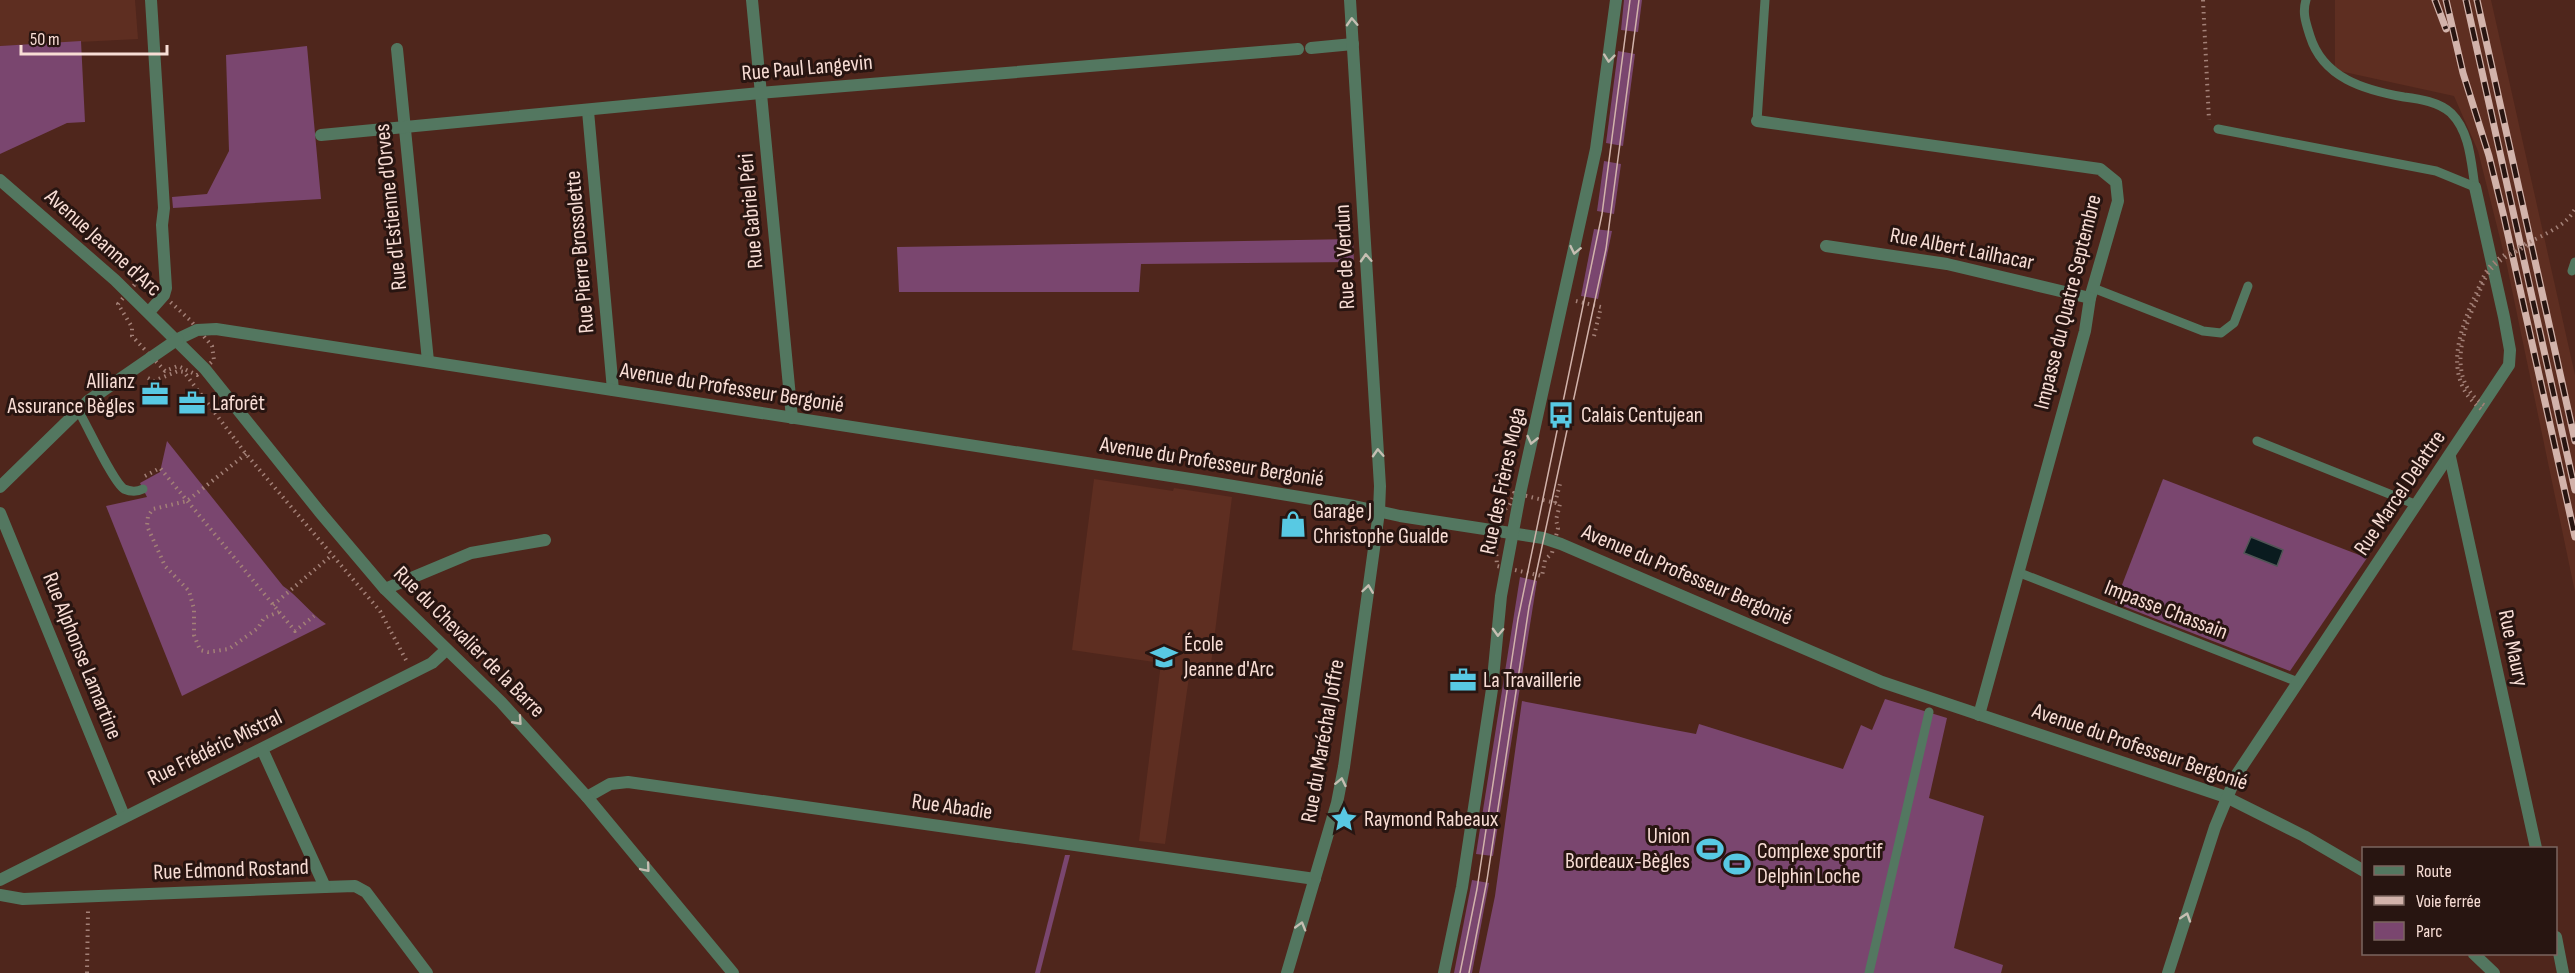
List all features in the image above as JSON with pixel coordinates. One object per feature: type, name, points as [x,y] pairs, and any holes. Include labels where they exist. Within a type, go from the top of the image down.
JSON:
[{"type":"street","points":[[149,312],[164,295],[166,288],[151,0]]},
{"type":"street","name":"Rue Gabriel Péri","points":[[752,0],[792,418]]},
{"type":"street","name":"Rue de Verdun","points":[[1350,0],[1380,486],[1378,512]]},
{"type":"street","name":"Rue des Frères Moga","points":[[1444,973],[1462,887],[1492,689],[1501,596],[1596,149],[1616,0]]},
{"type":"street","points":[[1311,48],[1353,44]]},
{"type":"street","name":"Rue d'Estienne d'Orves","points":[[397,49],[428,362]]},
{"type":"street","name":"Rue Paul Langevin","points":[[321,135],[760,93],[1298,49]]},
{"type":"street","name":"Rue Pierre Brossolette","points":[[588,111],[613,390]]},
{"type":"street","name":"Impasse du Quatre Septembre","points":[[1757,121],[2100,169],[2116,182],[2118,201],[2091,293],[2085,331],[1979,715]]},
{"type":"street","name":"Avenue Jeanne d'Arc","points":[[0,180],[177,339]]},
{"type":"street","name":"Rue Marcel Delattre","points":[[2168,973],[2226,797],[2237,774],[2450,457],[2508,365],[2510,350],[2475,187]]},
{"type":"street","name":"Rue Albert Lailhacar","points":[[1826,246],[1947,264],[2091,293]]},
{"type":"street","name":"Avenue du Professeur Bergonié","points":[[0,487],[78,410],[132,369],[177,339],[198,330],[216,329],[1197,480],[1514,533],[1561,544],[1882,682],[2226,797],[2304,836],[2362,870]]},
{"type":"street","name":"Rue du Chevalier de la Barre","points":[[177,339],[205,369],[385,589],[501,702],[587,797],[733,973]]},
{"type":"street","name":"Rue Maury","points":[[2450,457],[2536,847]]},
{"type":"street","name":"Rue du Maréchal Joffre","points":[[1287,973],[1337,803],[1344,767],[1378,512]]},
{"type":"street","name":"Rue Alphonse Lamartine","points":[[0,513],[124,816]]},
{"type":"street","points":[[385,589],[471,553],[545,540]]},
{"type":"street","name":"Rue Frédéric Mistral","points":[[0,880],[413,673],[432,663],[446,650]]},
{"type":"street","name":"Rue Edmond Rostand","points":[[0,895],[22,899],[325,887],[261,749]]},
{"type":"street","name":"Rue Abadie","points":[[587,797],[610,784],[628,782],[1315,879]]},
{"type":"street","points":[[325,887],[355,886],[366,892],[427,973]]},
{"type":"street","points":[[2557,942],[2564,973]]},
{"type":"street","points":[[2475,955],[2494,973]]},
{"type":"lane","points":[[1757,121],[1765,0]]},
{"type":"lane","points":[[2306,0],[2303,9],[2314,51],[2335,73],[2344,80],[2378,92],[2438,104],[2451,114],[2469,147],[2475,187]]},
{"type":"lane","points":[[2218,129],[2436,171],[2475,187]]},
{"type":"lane","points":[[2091,293],[2203,331],[2221,333],[2234,323],[2248,286]]},
{"type":"lane","points":[[78,410],[118,482],[129,491],[137,492],[140,485]]},
{"type":"lane","points":[[2256,441],[2417,505]]},
{"type":"lane","name":"Impasse Chassain","points":[[2020,573],[2298,682]]},
{"type":"lane","points":[[1869,973],[1929,712]]},
{"type":"path","points":[[2203,0],[2209,119],[2211,125],[2218,129]]},
{"type":"path","points":[[2482,407],[2473,402],[2462,382],[2457,361],[2457,345],[2461,329],[2485,275],[2490,266],[2565,221],[2575,209]]},
{"type":"path","points":[[2482,407],[2465,381],[2460,361],[2460,345],[2487,276],[2502,260],[2567,223],[2575,214]]},
{"type":"path","points":[[1564,298],[1600,307],[1594,336]]},
{"type":"path","points":[[132,369],[154,381],[178,371],[184,372],[246,454],[380,612],[413,673]]},
{"type":"path","points":[[246,454],[187,501],[153,509],[148,516],[147,526],[165,566],[189,591],[194,609],[194,635],[200,650],[207,652],[229,649],[258,628],[264,618],[279,612]]},
{"type":"path","points":[[140,485],[160,468],[295,631],[315,615]]},
{"type":"path","points":[[1555,503],[1561,480]]},
{"type":"path","points":[[273,605],[332,554]]},
{"type":"path","points":[[87,973],[88,896]]},
{"type":"shaded area","points":[[0,0],[135,0],[138,39],[0,46]]},
{"type":"shaded area","points":[[2335,0],[2491,0],[2575,375],[2575,592],[2507,266],[2478,151],[2454,96],[2335,70]]},
{"type":"shaded area","name":"École Jeanne d'Arc","points":[[1094,479],[1232,497],[1210,672],[1190,670],[1165,844],[1139,841],[1161,663],[1072,650]]},
{"type":"shaded area","points":[[2251,537],[2283,550],[2277,566],[2244,553]]},
{"type":"green space","points":[[1624,0],[1642,0],[1638,32],[1621,30]]},
{"type":"green space","points":[[81,41],[85,122],[67,123],[0,154],[0,46]]},
{"type":"green space","points":[[307,46],[321,199],[173,208],[172,197],[207,194],[229,151],[226,55]]},
{"type":"green space","points":[[1618,51],[1635,54],[1623,146],[1606,143]]},
{"type":"green space","points":[[1604,161],[1621,164],[1614,214],[1597,211]]},
{"type":"green space","points":[[1594,229],[1612,231],[1598,299],[1581,296]]},
{"type":"green space","points":[[1353,239],[1354,262],[1141,264],[1139,292],[899,292],[897,247]]},
{"type":"green space","points":[[167,441],[283,586],[326,624],[182,696],[106,506],[147,497],[140,483],[160,472]]},
{"type":"green space","points":[[2163,479],[2367,558],[2290,671],[2115,603]]},
{"type":"green space","points":[[1520,577],[1537,581],[1493,856],[1476,854]]},
{"type":"green space","name":"Complexe sportif Delphin Loche","points":[[1885,699],[1947,718],[1929,798],[1984,816],[1954,948],[2003,965],[2001,973],[1479,973],[1495,896],[1522,701],[1696,734],[1699,724],[1843,769],[1861,725],[1872,730]]},
{"type":"green space","points":[[1065,855],[1070,855],[1040,973],[1035,973]]},
{"type":"green space","points":[[1472,880],[1489,883],[1472,973],[1454,973]]},
{"type":"tram line","points":[[1460,973],[1477,889],[1518,619],[1602,214],[1630,0]]},
{"type":"tram line","points":[[1469,973],[1487,880],[1529,607],[1606,249],[1639,0]]},
{"type":"railway","points":[[2435,0],[2446,29]]},
{"type":"railway","points":[[2446,0],[2463,73],[2489,156],[2504,217],[2575,537]]},
{"type":"railway","points":[[2466,0],[2575,490]]},
{"type":"railway","points":[[2477,0],[2575,441]]},
{"type":"place","name":"Allianz Assurance Bègles","points":[[155,394]]},
{"type":"place","name":"Laforêt","points":[[192,403]]},
{"type":"place","name":"Calais Centujean","points":[[1561,415]]},
{"type":"place","name":"Garage J Christophe Gualde","points":[[1293,524]]},
{"type":"place","name":"École Jeanne d'Arc","points":[[1164,657]]},
{"type":"place","name":"La Travaillerie","points":[[1463,680]]},
{"type":"place","name":"Raymond Rabeaux","points":[[1344,819]]},
{"type":"place","name":"Union Bordeaux-Bègles","points":[[1710,849]]},
{"type":"place","name":"Complexe sportif Delphin Loche","points":[[1737,864]]}]
